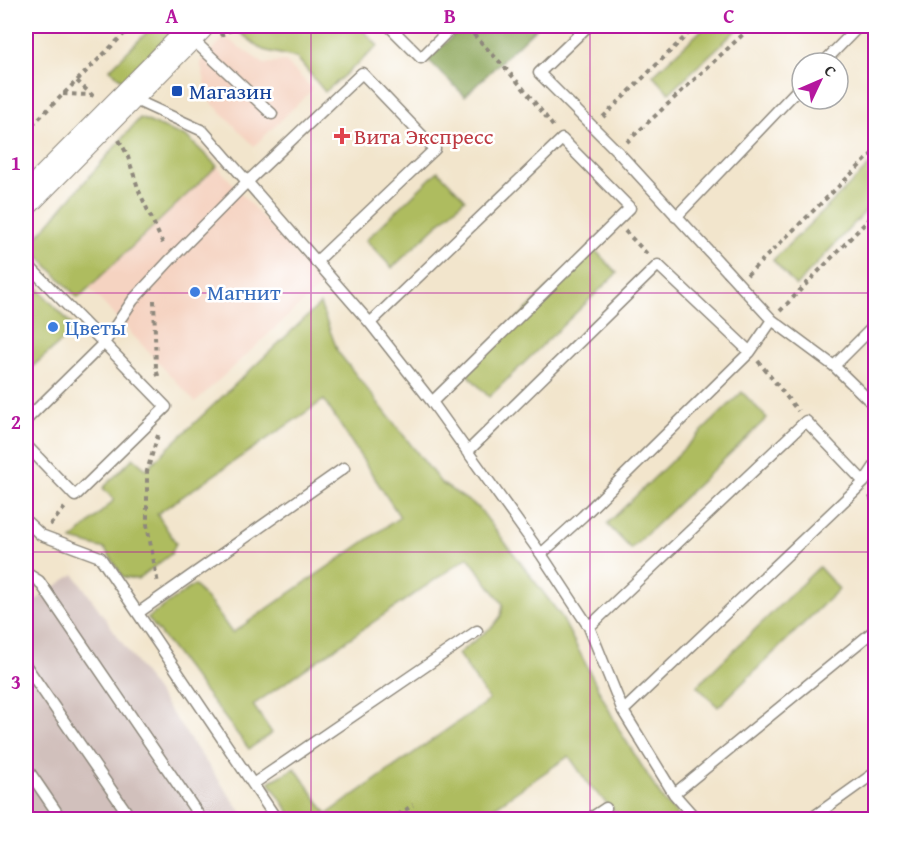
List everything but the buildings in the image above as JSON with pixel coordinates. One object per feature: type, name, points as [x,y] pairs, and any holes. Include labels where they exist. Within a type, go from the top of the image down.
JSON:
[{"type":"main road","points":[[26,200],[98,108],[128,97],[193,30]]},
{"type":"lane","points":[[389,26],[421,58],[453,26]]},
{"type":"lane","points":[[588,26],[539,73],[617,151],[772,320],[834,366],[876,407]]},
{"type":"lane","points":[[835,51],[859,26]]},
{"type":"lane","points":[[193,30],[272,114]]},
{"type":"lane","points":[[26,420],[104,343],[133,300],[170,260],[247,182],[362,73],[435,148],[316,262]]},
{"type":"lane","points":[[128,97],[203,131],[369,323],[432,402],[541,554],[589,627],[623,711],[674,794],[697,819]]},
{"type":"lane","points":[[676,217],[790,98]]},
{"type":"lane","points":[[369,323],[562,139],[630,208],[432,402]]},
{"type":"lane","points":[[26,263],[166,407],[75,496],[26,445]]},
{"type":"lane","points":[[467,452],[658,265],[750,352]]},
{"type":"lane","points":[[541,554],[583,516],[750,352],[772,320]]},
{"type":"lane","points":[[834,366],[876,324]]},
{"type":"lane","points":[[589,627],[806,421],[864,482]]},
{"type":"lane","points":[[623,711],[864,482],[876,464]]},
{"type":"lane","points":[[138,613],[344,468]]},
{"type":"lane","points":[[26,521],[41,535],[100,556],[277,819]]},
{"type":"lane","points":[[26,573],[39,581],[202,819]]},
{"type":"lane","points":[[674,794],[876,629]]},
{"type":"lane","points":[[253,784],[477,631]]},
{"type":"lane","points":[[26,666],[132,819]]},
{"type":"lane","points":[[26,767],[62,819]]},
{"type":"lane","points":[[808,819],[876,772]]},
{"type":"lane","points":[[588,819],[606,807]]},
{"type":"path","points":[[26,131],[132,26]]},
{"type":"path","points":[[464,26],[494,55],[538,106],[562,139]]},
{"type":"path","points":[[592,128],[696,26]]},
{"type":"path","points":[[617,151],[752,26]]},
{"type":"path","points":[[63,94],[98,108],[117,137],[127,154],[139,191],[170,260]]},
{"type":"path","points":[[738,283],[876,150]]},
{"type":"path","points":[[772,320],[876,212]]},
{"type":"path","points":[[616,222],[658,265]]},
{"type":"path","points":[[750,352],[806,421]]},
{"type":"path","points":[[41,535],[75,496]]},
{"type":"path","points":[[390,819],[413,805]]},
{"type":"shaded area","points":[[225,37],[264,64],[285,61],[313,89],[254,146],[210,101],[200,62]]},
{"type":"shaded area","points":[[217,166],[322,285],[195,402],[89,288]]},
{"type":"shaded area","points":[[74,574],[246,819],[26,819],[26,607]]},
{"type":"green space","points":[[153,26],[178,26],[123,81],[110,69]]},
{"type":"green space","points":[[231,26],[359,26],[378,46],[325,92],[297,58],[263,50]]},
{"type":"green space","points":[[463,26],[538,26],[465,96],[428,60]]},
{"type":"green space","points":[[706,26],[741,26],[669,93],[653,75]]},
{"type":"green space","points":[[140,118],[188,138],[217,166],[78,298],[29,246]]},
{"type":"green space","points":[[875,160],[875,201],[796,286],[773,260]]},
{"type":"green space","points":[[438,171],[465,199],[392,268],[366,240]]},
{"type":"green space","points":[[591,246],[617,273],[489,397],[464,371]]},
{"type":"green space","points":[[26,276],[76,329],[26,372]]},
{"type":"green space","points":[[320,304],[338,352],[441,483],[479,508],[561,616],[621,733],[664,801],[682,819],[622,819],[589,785],[569,756],[477,819],[294,819],[269,782],[295,768],[327,814],[489,700],[458,654],[493,626],[501,616],[503,604],[468,557],[253,705],[272,733],[249,749],[148,618],[194,585],[213,606],[232,633],[400,517],[324,400],[157,514],[176,543],[171,554],[138,579],[123,577],[105,549],[72,540],[114,500],[103,488],[133,458],[146,469]]},
{"type":"green space","points":[[742,392],[767,418],[631,549],[607,524]]},
{"type":"green space","points":[[819,567],[839,589],[718,707],[697,686]]},
{"type":"place","name":"Магазин","points":[[177,91]]},
{"type":"place","name":"Вита Экспресс","points":[[342,136]]},
{"type":"place","name":"Магнит","points":[[195,292]]},
{"type":"place","name":"Цветы","points":[[53,327]]}]
